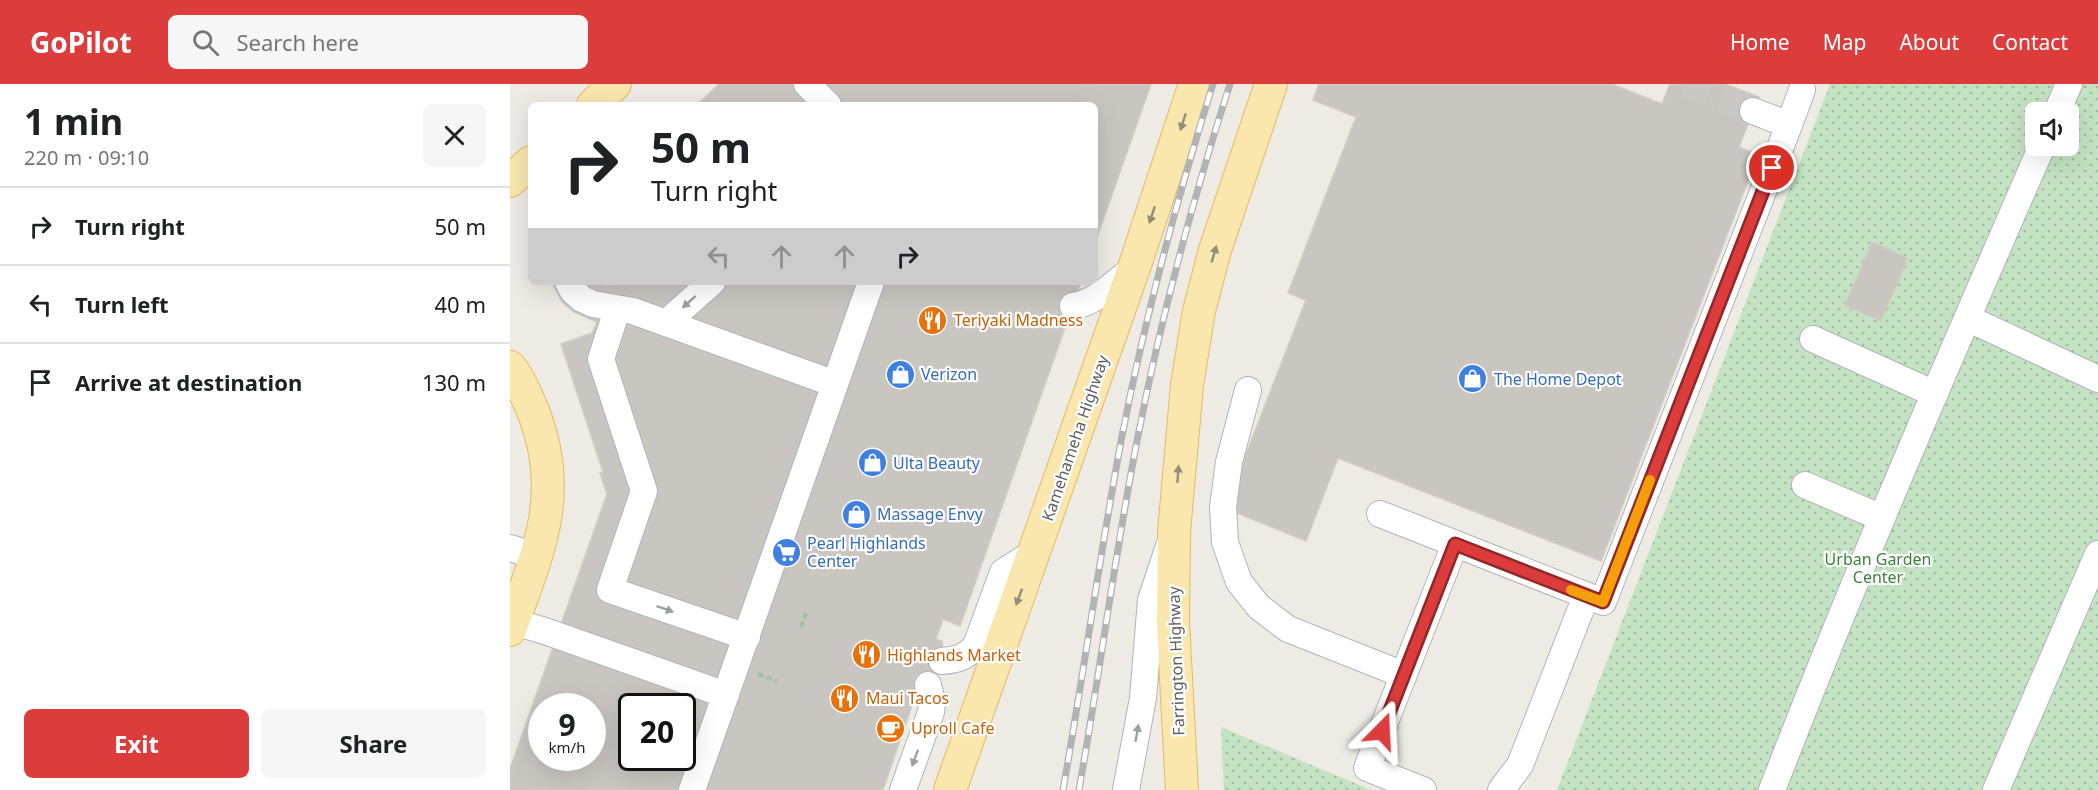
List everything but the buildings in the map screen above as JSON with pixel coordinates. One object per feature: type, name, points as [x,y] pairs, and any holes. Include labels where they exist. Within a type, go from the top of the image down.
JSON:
[{"type":"main road","points":[[596,102],[615,84]]},
{"type":"main road","name":"Kamehameha Highway","points":[[950,790],[1134,268],[1195,84]]},
{"type":"main road","points":[[1174,532],[1187,385],[1199,310],[1222,228],[1271,84]]},
{"type":"main road","points":[[510,181],[528,165]]},
{"type":"main road","points":[[510,367],[527,397],[545,453],[549,489],[547,517],[523,552],[511,626]]},
{"type":"main road","name":"Farrington Highway","points":[[1174,532],[1173,622],[1182,790]]},
{"type":"street","points":[[793,84],[800,102]]},
{"type":"street","points":[[807,84],[825,102]]},
{"type":"street","points":[[2061,102],[2069,84]]},
{"type":"street","points":[[1380,514],[1603,602],[1789,125],[1798,86]]},
{"type":"street","points":[[1753,111],[1789,125]]},
{"type":"street","points":[[1772,790],[1814,681],[1882,518],[2038,156]]},
{"type":"street","points":[[1073,306],[1092,299],[1134,268]]},
{"type":"street","points":[[570,285],[582,299],[602,307],[633,311],[835,384]]},
{"type":"street","points":[[666,323],[708,285]]},
{"type":"street","points":[[692,790],[870,285]]},
{"type":"street","points":[[617,310],[601,358],[644,491],[610,590],[747,637]]},
{"type":"street","points":[[1967,318],[2098,379]]},
{"type":"street","points":[[1813,339],[1935,394]]},
{"type":"street","points":[[1248,390],[1229,462],[1223,507],[1225,542],[1239,582],[1259,607],[1288,629],[1404,675]]},
{"type":"street","points":[[1805,485],[1882,518]]},
{"type":"street","points":[[1126,790],[1143,698],[1150,600],[1174,532]]},
{"type":"street","points":[[1423,790],[1367,768],[1455,544]]},
{"type":"street","points":[[942,661],[958,659],[967,655],[976,646],[1003,572],[1035,552]]},
{"type":"street","points":[[1996,790],[2098,554]]},
{"type":"street","points":[[1501,790],[1520,765],[1586,596]]},
{"type":"street","points":[[511,626],[542,630],[726,695]]},
{"type":"street","points":[[903,790],[931,712],[932,702],[928,685]]},
{"type":"path","points":[[801,627],[807,610]]},
{"type":"path","points":[[766,677],[777,681]]},
{"type":"green space","name":"Urban Garden Center","points":[[1830,84],[2098,84],[2098,790],[1557,790]]},
{"type":"green space","points":[[1221,727],[1371,790],[1224,790]]},
{"type":"tunnel","points":[[1685,84],[1753,111]]},
{"type":"railway","points":[[1063,790],[1106,524],[1131,391],[1163,258],[1213,84]]},
{"type":"railway","points":[[1079,790],[1122,524],[1147,391],[1179,258],[1230,84]]},
{"type":"slow traffic","points":[[1571,590],[1603,602],[1650,480]]},
{"type":"place","name":"Teriyaki Madness","points":[[933,320]]},
{"type":"place","name":"Verizon","points":[[900,374]]},
{"type":"place","name":"The Home Depot","points":[[1473,379]]},
{"type":"place","name":"Ulta Beauty","points":[[872,463]]},
{"type":"place","name":"Massage Envy","points":[[856,514]]},
{"type":"place","name":"Pearl Highlands Center","points":[[786,552]]},
{"type":"place","name":"Highlands Market","points":[[866,655]]},
{"type":"place","name":"Maui Tacos","points":[[845,698]]},
{"type":"place","name":"Uproll Cafe","points":[[890,728]]},
{"type":"route","points":[[1382,731],[1455,544],[1603,602],[1772,168]]}]
